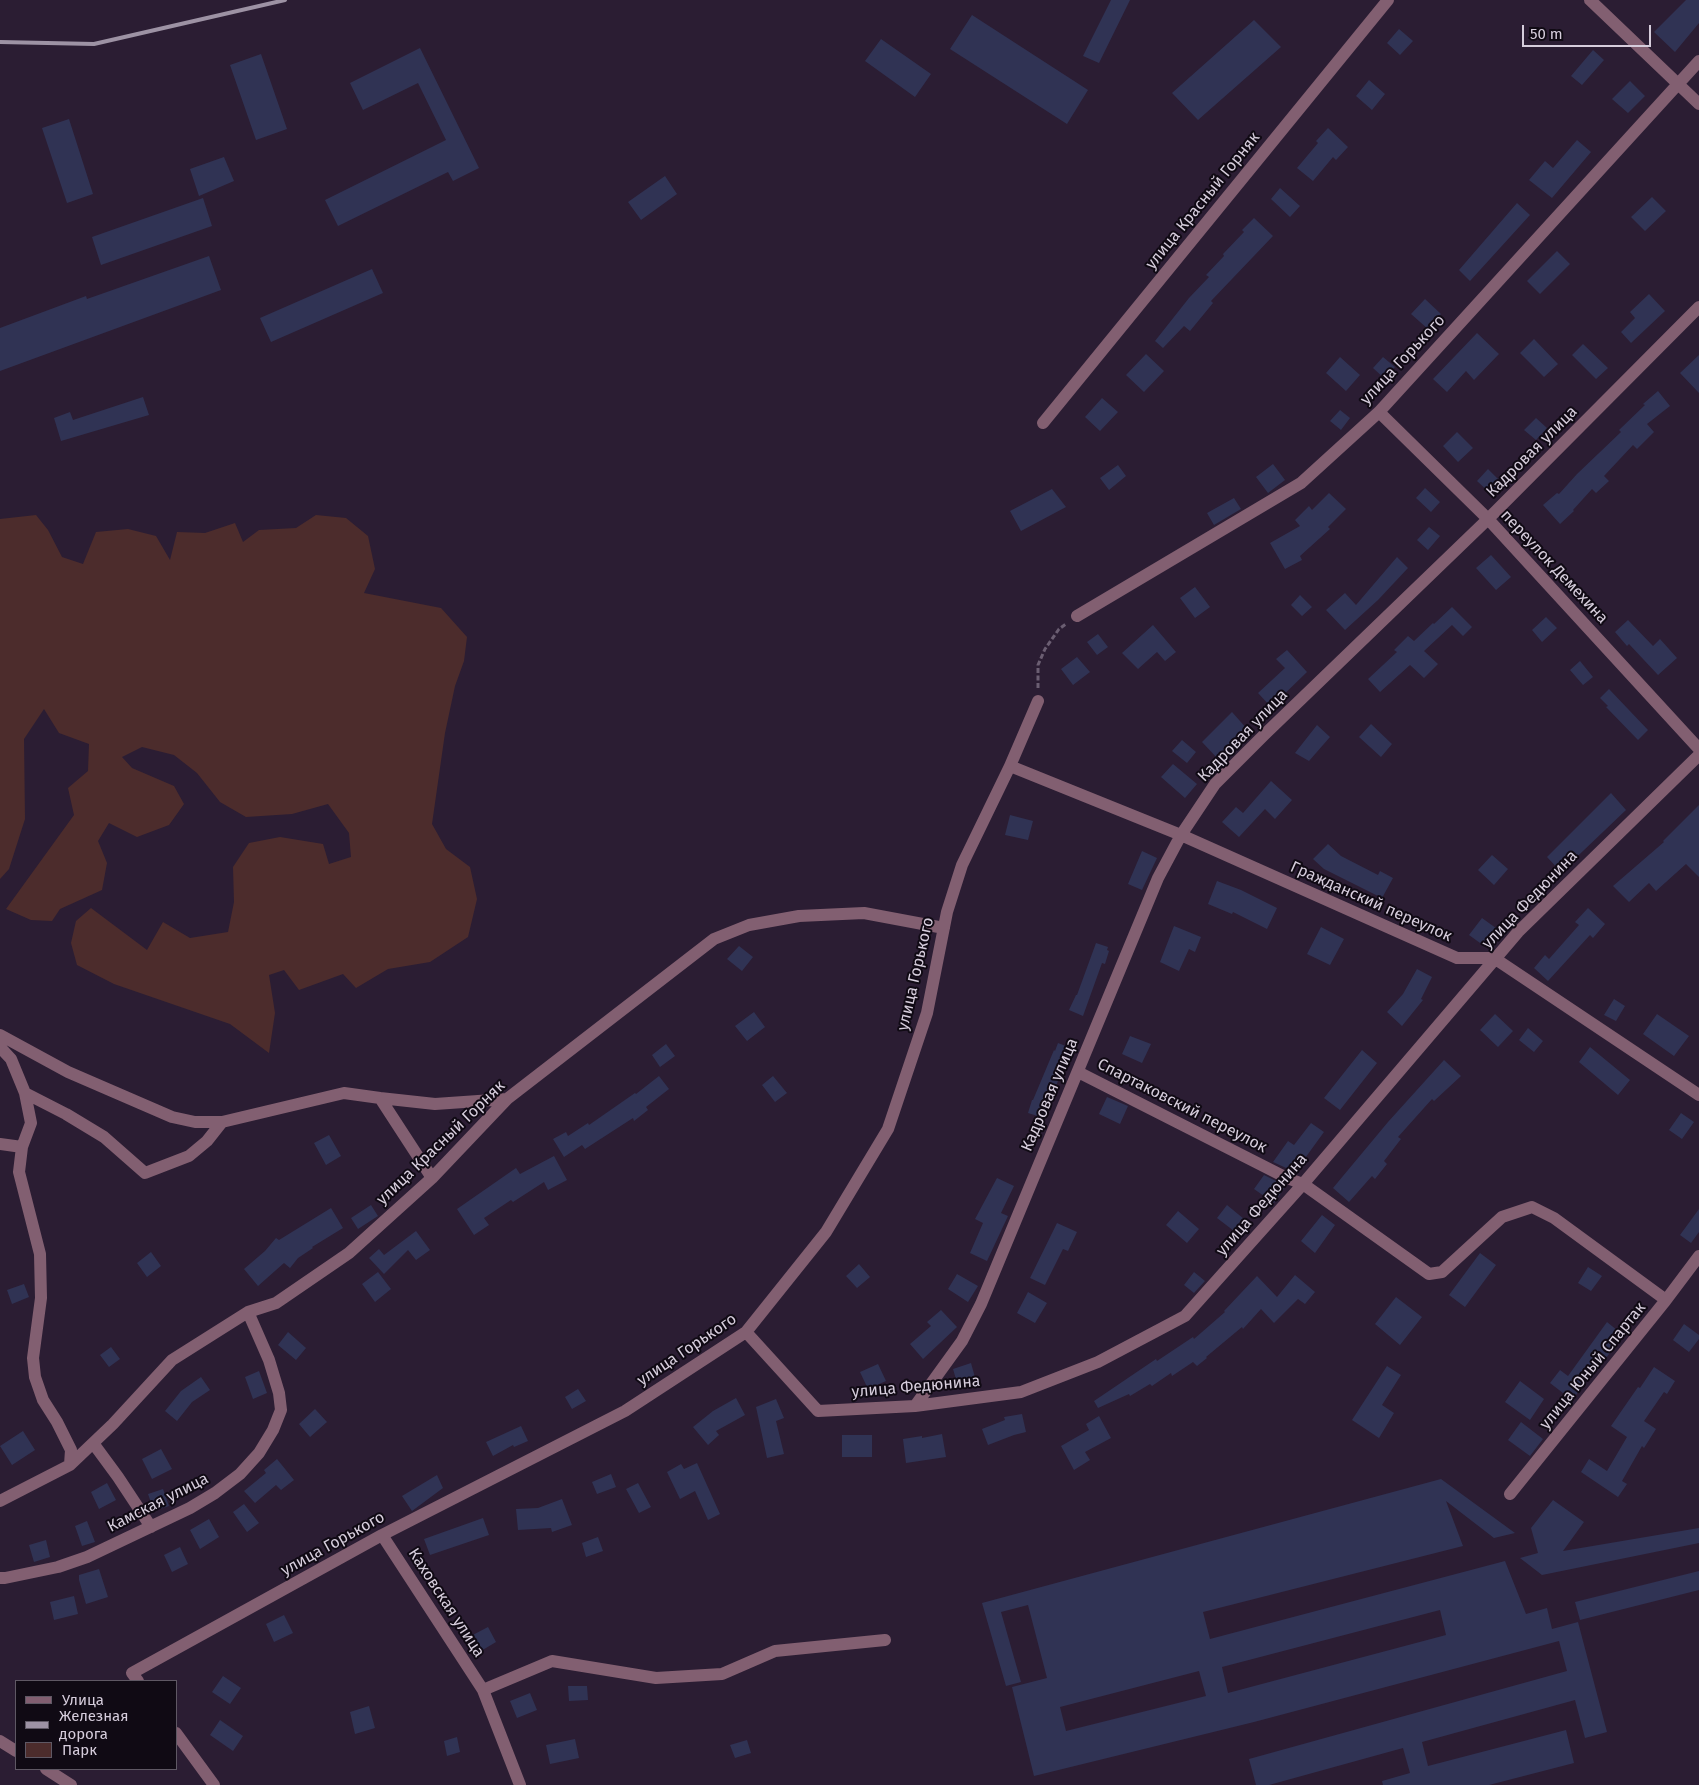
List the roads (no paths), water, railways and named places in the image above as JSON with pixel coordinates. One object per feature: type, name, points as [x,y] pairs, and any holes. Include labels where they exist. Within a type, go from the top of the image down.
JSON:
[{"type":"street","name":"улица Красный Горняк","points":[[1043,423],[1388,0]]},
{"type":"street","points":[[1590,0],[1699,104]]},
{"type":"street","name":"улица Горького","points":[[1077,616],[1301,483],[1379,412],[1699,61]]},
{"type":"street","name":"Кадровая улица","points":[[915,1406],[962,1340],[980,1304],[1158,878],[1181,835],[1215,784],[1488,519],[1699,307]]},
{"type":"street","name":"переулок Демехина","points":[[1379,412],[1488,519],[1699,750]]},
{"type":"street","name":"улица Горького","points":[[135,1677],[382,1535],[625,1411],[746,1332],[826,1232],[888,1129],[927,1013],[944,928],[962,864],[1010,766],[1038,701]]},
{"type":"street","name":"улица Федюнина","points":[[746,1332],[818,1411],[915,1406],[1021,1392],[1098,1362],[1185,1316],[1303,1184],[1494,958],[1518,932],[1699,755]]},
{"type":"street","name":"Гражданский переулок","points":[[1010,766],[1181,835],[1457,958],[1494,958]]},
{"type":"street","name":"улица Красный Горняк","points":[[0,1501],[70,1465],[113,1424],[172,1360],[248,1312],[276,1303],[349,1253],[432,1178],[507,1099],[714,939],[750,925],[799,916],[864,913],[944,928]]},
{"type":"street","points":[[1494,958],[1699,1095]]},
{"type":"street","points":[[0,1035],[68,1072],[172,1117],[195,1122],[222,1122],[344,1093],[435,1104],[507,1099]]},
{"type":"street","points":[[0,1047],[11,1059],[25,1093],[30,1122],[22,1147],[19,1172],[40,1254],[41,1298],[33,1358],[35,1378],[43,1400],[58,1422],[71,1450],[70,1465]]},
{"type":"street","name":"Спартаковский переулок","points":[[1078,1072],[1287,1178],[1303,1184],[1429,1274],[1442,1272],[1502,1217],[1532,1207],[1554,1218],[1666,1300]]},
{"type":"street","points":[[25,1093],[66,1114],[104,1137],[145,1173],[189,1156],[207,1141],[222,1122]]},
{"type":"street","points":[[380,1098],[432,1178]]},
{"type":"street","points":[[0,1144],[22,1147]]},
{"type":"street","name":"улица Юный Спартак","points":[[1510,1494],[1666,1300],[1699,1256]]},
{"type":"street","name":"Камская улица","points":[[0,1578],[58,1567],[87,1557],[190,1508],[215,1494],[240,1474],[258,1453],[273,1430],[281,1410],[279,1393],[269,1360],[248,1312]]},
{"type":"street","points":[[93,1443],[151,1527]]},
{"type":"street","name":"Каховская улица","points":[[382,1535],[483,1690],[520,1785]]},
{"type":"street","points":[[483,1690],[552,1661],[656,1678],[722,1674],[775,1651],[885,1640]]},
{"type":"street","points":[[178,1736],[214,1785]]},
{"type":"street","points":[[0,1741],[15,1749]]},
{"type":"street","points":[[48,1770],[71,1785]]},
{"type":"railway","points":[[0,42],[94,44],[285,0]]}]
